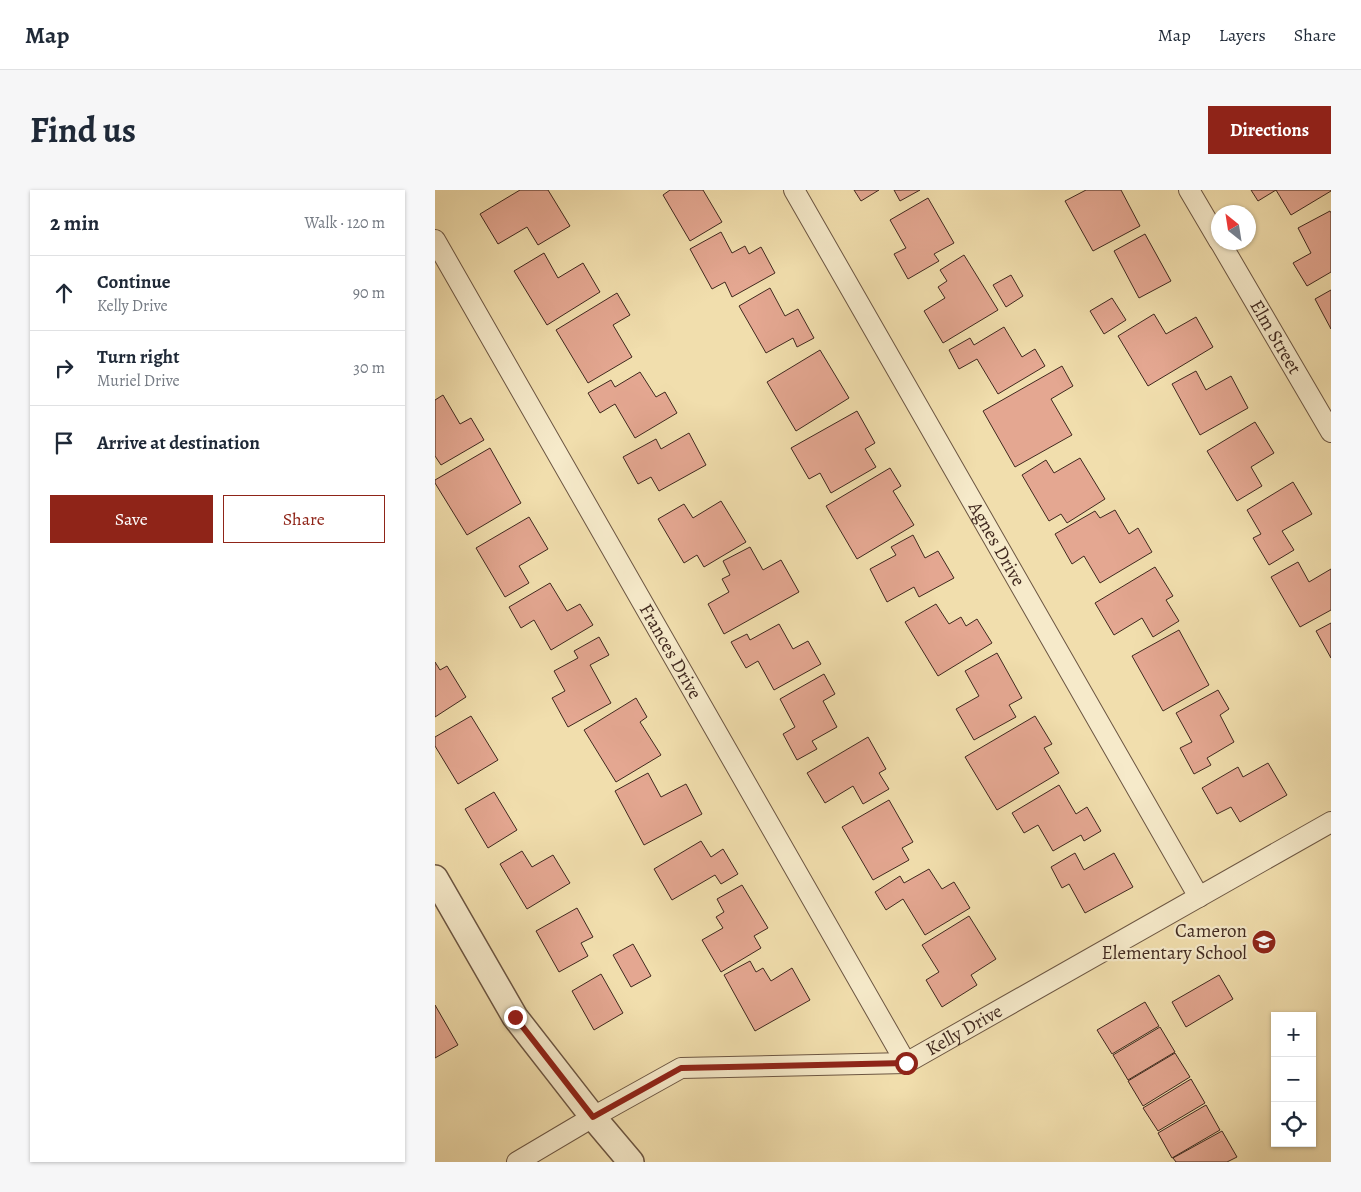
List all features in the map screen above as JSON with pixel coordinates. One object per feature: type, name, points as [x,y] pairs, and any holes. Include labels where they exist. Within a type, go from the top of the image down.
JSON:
[{"type":"street","name":"Agnes Drive","points":[[794,190],[1199,897]]},
{"type":"street","name":"Elm Street","points":[[1189,190],[1211,228]]},
{"type":"street","name":"Frances Drive","points":[[435,240],[906,1063]]},
{"type":"street","name":"Elm Street","points":[[1224,250],[1331,432]]},
{"type":"street","name":"Kelly Drive","points":[[517,1162],[681,1068],[906,1063],[1331,822]]},
{"type":"street","points":[[435,878],[515,1017],[593,1117],[631,1162]]},
{"type":"building","points":[[520,190],[548,190],[570,226],[538,245],[527,227],[498,244],[480,214]]},
{"type":"building","points":[[670,190],[703,190],[722,222],[690,241],[663,195]]},
{"type":"building","points":[[854,190],[879,190],[861,201]]},
{"type":"building","points":[[894,190],[920,190],[900,201]]},
{"type":"building","points":[[1086,190],[1121,190],[1140,226],[1093,251],[1065,201]]},
{"type":"building","points":[[1251,190],[1276,190],[1258,201]]},
{"type":"building","points":[[1276,190],[1331,190],[1331,191],[1291,215]]},
{"type":"building","points":[[928,198],[954,243],[934,254],[939,261],[908,279],[894,254],[906,248],[890,220]]},
{"type":"building","points":[[1330,211],[1331,272],[1307,286],[1293,263],[1311,253],[1298,228]]},
{"type":"building","points":[[721,232],[732,253],[745,246],[749,254],[761,247],[775,273],[732,297],[725,282],[712,289],[690,249]]},
{"type":"building","points":[[1145,234],[1171,281],[1139,298],[1114,251]]},
{"type":"building","points":[[544,253],[558,278],[583,263],[600,292],[547,325],[514,271]]},
{"type":"building","points":[[964,255],[998,310],[943,343],[924,311],[945,298],[938,287],[947,281],[940,270]]},
{"type":"building","points":[[1011,275],[1023,296],[1006,307],[993,285]]},
{"type":"building","points":[[770,288],[785,316],[798,309],[814,338],[797,347],[793,338],[766,353],[739,306]]},
{"type":"building","points":[[1331,290],[1331,329],[1315,299]]},
{"type":"building","points":[[617,293],[630,315],[613,325],[632,357],[588,383],[556,330]]},
{"type":"building","points":[[1112,298],[1126,320],[1104,334],[1090,311]]},
{"type":"building","points":[[1154,314],[1166,334],[1196,317],[1213,347],[1148,386],[1118,336]]},
{"type":"building","points":[[1004,327],[1022,357],[1035,349],[1045,366],[998,394],[977,359],[959,369],[949,350],[970,338],[974,345]]},
{"type":"building","points":[[820,350],[849,398],[796,431],[767,382]]},
{"type":"building","points":[[1062,366],[1073,386],[1051,399],[1072,435],[1015,467],[983,411]]},
{"type":"building","points":[[1196,371],[1206,390],[1231,376],[1248,408],[1200,435],[1172,384]]},
{"type":"building","points":[[640,372],[656,397],[665,392],[677,413],[635,438],[615,404],[600,413],[588,393],[611,380],[615,387]]},
{"type":"building","points":[[443,395],[460,424],[471,418],[484,440],[441,465],[435,456],[435,400]]},
{"type":"building","points":[[857,411],[875,443],[865,449],[876,467],[831,493],[820,473],[809,479],[791,448]]},
{"type":"building","points":[[1255,422],[1274,453],[1251,467],[1262,486],[1237,501],[1207,451]]},
{"type":"building","points":[[689,433],[706,465],[659,491],[651,477],[638,484],[623,457],[656,439],[661,449]]},
{"type":"building","points":[[490,448],[521,503],[467,535],[435,483],[435,480]]},
{"type":"building","points":[[1080,458],[1105,499],[1067,523],[1061,514],[1049,521],[1022,475],[1046,460],[1054,473]]},
{"type":"building","points":[[890,468],[901,486],[893,491],[914,525],[857,559],[826,506]]},
{"type":"building","points":[[1293,482],[1312,514],[1282,531],[1294,550],[1269,565],[1253,538],[1261,534],[1247,510]]},
{"type":"building","points":[[721,501],[746,542],[704,567],[697,555],[684,563],[658,519],[684,504],[693,518]]},
{"type":"building","points":[[1115,510],[1129,534],[1138,528],[1152,552],[1100,583],[1084,556],[1072,564],[1055,534],[1095,511],[1100,518]]},
{"type":"building","points":[[529,517],[548,549],[519,566],[529,583],[505,597],[476,548]]},
{"type":"building","points":[[913,535],[925,558],[938,551],[954,578],[919,597],[914,587],[887,602],[870,569],[896,555],[891,547]]},
{"type":"building","points":[[750,547],[763,570],[781,560],[799,592],[724,634],[708,604],[729,592],[722,579],[730,575],[723,561]]},
{"type":"building","points":[[1298,562],[1309,582],[1331,569],[1331,610],[1300,627],[1271,577]]},
{"type":"building","points":[[1155,567],[1173,596],[1166,600],[1179,621],[1153,637],[1142,618],[1114,635],[1095,603]]},
{"type":"building","points":[[550,583],[567,611],[580,604],[593,625],[551,650],[534,620],[521,628],[509,607]]},
{"type":"building","points":[[936,604],[949,624],[961,617],[966,626],[977,619],[992,643],[938,676],[905,622]]},
{"type":"building","points":[[1331,623],[1331,658],[1316,631]]},
{"type":"building","points":[[779,624],[793,649],[808,641],[821,664],[774,690],[758,661],[746,668],[731,642],[747,634],[750,640]]},
{"type":"building","points":[[1179,630],[1209,685],[1163,711],[1132,656]]},
{"type":"building","points":[[599,637],[609,655],[590,665],[611,703],[568,727],[552,698],[565,691],[554,671],[578,658],[574,651]]},
{"type":"building","points":[[997,653],[1022,698],[1009,705],[1016,717],[974,740],[956,709],[979,696],[965,671]]},
{"type":"building","points":[[435,662],[440,670],[447,666],[466,697],[435,717]]},
{"type":"building","points":[[824,674],[835,694],[823,701],[837,727],[812,741],[817,749],[797,760],[783,734],[795,727],[780,699]]},
{"type":"building","points":[[1218,690],[1229,709],[1220,715],[1234,742],[1207,758],[1211,765],[1194,774],[1180,748],[1192,742],[1176,713]]},
{"type":"building","points":[[636,698],[647,717],[640,722],[661,755],[616,782],[584,730]]},
{"type":"building","points":[[471,716],[498,760],[458,784],[435,746],[435,737]]},
{"type":"building","points":[[1035,716],[1052,744],[1044,748],[1059,773],[997,810],[965,757]]},
{"type":"building","points":[[868,737],[886,769],[879,773],[889,789],[863,804],[853,786],[825,803],[807,773]]},
{"type":"building","points":[[1268,763],[1287,795],[1240,822],[1231,807],[1217,814],[1202,788],[1238,767],[1243,777]]},
{"type":"building","points":[[648,773],[661,797],[686,784],[702,814],[644,845],[615,791]]},
{"type":"building","points":[[1059,785],[1076,814],[1087,807],[1101,831],[1084,841],[1081,835],[1053,851],[1038,825],[1024,833],[1012,813]]},
{"type":"building","points":[[494,792],[517,830],[488,848],[465,809]]},
{"type":"building","points":[[889,800],[913,842],[902,848],[909,860],[873,880],[842,827]]},
{"type":"building","points":[[701,841],[711,857],[723,849],[738,874],[721,884],[715,875],[672,900],[654,869]]},
{"type":"building","points":[[522,851],[532,867],[553,855],[570,883],[527,909],[500,864]]},
{"type":"building","points":[[1075,853],[1084,870],[1114,853],[1133,887],[1085,913],[1069,884],[1062,888],[1051,867]]},
{"type":"building","points":[[929,869],[942,889],[954,882],[970,908],[925,935],[903,899],[886,910],[875,892],[900,876],[904,883]]},
{"type":"building","points":[[742,885],[768,928],[754,936],[761,948],[721,972],[702,940],[723,928],[716,917],[724,912],[717,899]]},
{"type":"building","points":[[577,908],[593,937],[581,943],[588,956],[559,972],[536,931]]},
{"type":"building","points":[[969,916],[996,959],[971,975],[977,985],[942,1007],[926,980],[939,972],[922,945]]},
{"type":"building","points":[[633,944],[651,976],[631,987],[613,955]]},
{"type":"building","points":[[750,961],[756,972],[763,968],[771,981],[792,968],[810,1000],[755,1031],[724,975]]},
{"type":"building","points":[[601,974],[623,1013],[594,1030],[572,991]]},
{"type":"building","points":[[1219,975],[1233,999],[1186,1027],[1172,1002]]},
{"type":"building","points":[[1145,1002],[1159,1026],[1112,1054],[1097,1030]]},
{"type":"building","points":[[435,1005],[458,1045],[435,1058]]},
{"type":"building","points":[[1160,1027],[1175,1052],[1128,1080],[1113,1055]]},
{"type":"building","points":[[1175,1053],[1190,1077],[1143,1106],[1128,1081]]},
{"type":"building","points":[[1191,1079],[1205,1103],[1158,1131],[1143,1108]]},
{"type":"building","points":[[1206,1105],[1220,1130],[1172,1158],[1158,1133]]},
{"type":"building","points":[[1222,1131],[1237,1157],[1227,1162],[1176,1162],[1173,1158]]},
{"type":"place","name":"Cameron Elementary School","points":[[1264,942]]},
{"type":"route","points":[[515,1017],[593,1117],[681,1068],[906,1063]]}]
